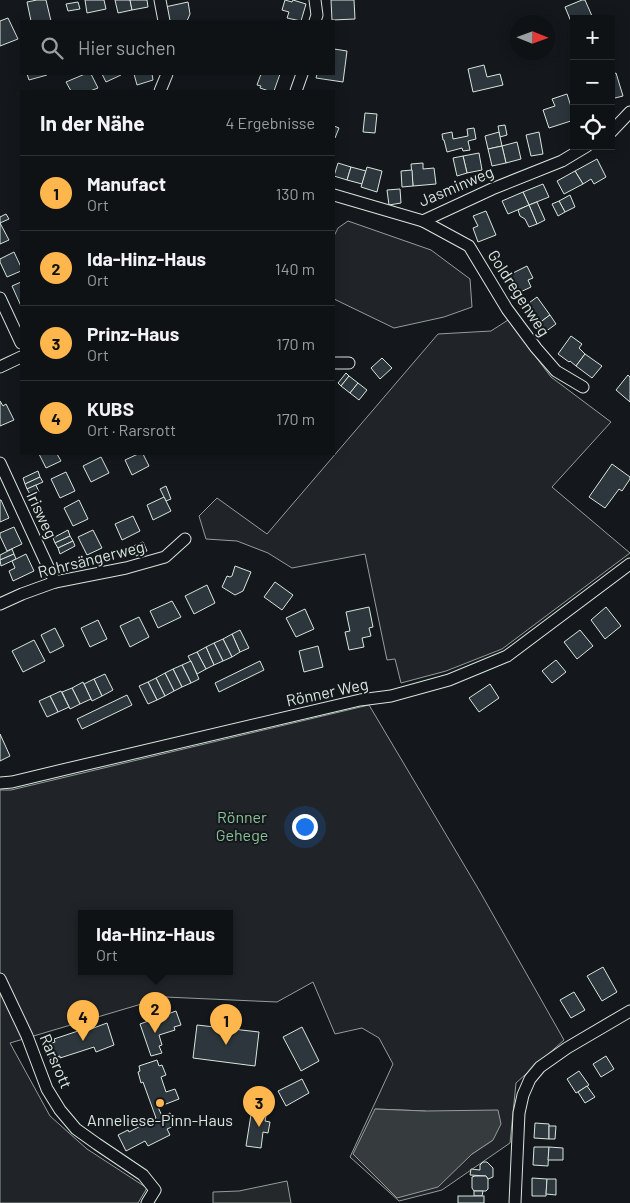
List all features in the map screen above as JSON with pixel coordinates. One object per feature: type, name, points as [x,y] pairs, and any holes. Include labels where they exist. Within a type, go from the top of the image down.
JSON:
[{"type":"street","points":[[160,0],[164,20]]},
{"type":"street","points":[[315,0],[315,20]]},
{"type":"street","points":[[160,90],[167,75]]},
{"type":"street","points":[[296,90],[302,75]]},
{"type":"street","points":[[615,128],[630,112]]},
{"type":"street","name":"Jasminweg","points":[[335,195],[423,221],[492,189],[562,161],[580,150]]},
{"type":"street","name":"Goldregenweg","points":[[423,221],[469,246],[507,310],[536,348],[556,371],[584,387]]},
{"type":"street","points":[[0,298],[20,341]]},
{"type":"street","points":[[0,366],[20,357]]},
{"type":"street","points":[[335,363],[349,363]]},
{"type":"street","name":"Irisweg","points":[[0,463],[55,582]]},
{"type":"street","name":"Rohrsängerweg","points":[[0,604],[55,582],[126,568],[165,557],[185,540]]},
{"type":"street","name":"Rönner Weg","points":[[0,783],[12,782],[360,700],[390,696],[449,680],[507,656],[630,564]]},
{"type":"street","name":"Rarsrott","points":[[0,979],[27,1036],[47,1089],[60,1110],[76,1129],[143,1174],[155,1190],[148,1203]]},
{"type":"street","points":[[515,1203],[519,1113],[522,1095],[530,1079],[540,1067],[567,1048],[630,1011]]},
{"type":"green space","points":[[348,221],[431,250],[470,279],[472,307],[444,317],[394,328],[335,299],[335,234],[338,228]]},
{"type":"green space","points":[[508,320],[551,377],[611,422],[552,487],[630,553],[502,649],[446,671],[401,683],[395,659],[387,660],[365,554],[292,568],[268,553],[237,541],[206,539],[199,516],[217,498],[267,534],[438,334],[491,331]]},
{"type":"green space","name":"Rönner Gehege","points":[[369,705],[479,890],[564,1040],[516,1083],[510,1143],[442,1190],[399,1201],[350,1157],[393,1064],[379,1038],[362,1028],[335,1034],[313,982],[277,1002],[165,997],[10,1043],[50,1116],[87,1149],[147,1188],[138,1203],[0,1203],[0,790],[11,790]],"holes":[[[375,1109],[425,1111],[493,1140],[472,1154]]]},
{"type":"shaded area","points":[[375,1109],[425,1111],[498,1110],[501,1124],[493,1140],[472,1154],[438,1187],[397,1198],[353,1154]]},
{"type":"shaded area","points":[[287,1181],[291,1203],[213,1203],[213,1192],[239,1191]]},
{"type":"building","points":[[46,0],[51,20],[31,20],[27,2]]},
{"type":"building","points":[[85,0],[104,0],[106,9],[87,13]]},
{"type":"building","points":[[115,0],[130,0],[132,10],[118,13]]},
{"type":"building","points":[[130,0],[147,0],[148,7],[132,10]]},
{"type":"building","points":[[285,0],[306,4],[301,20],[287,18],[289,12],[282,10]]},
{"type":"building","points":[[331,0],[354,0],[355,19],[332,20]]},
{"type":"building","points":[[585,0],[592,15],[570,15],[570,19],[565,7]]},
{"type":"building","points":[[78,2],[80,9],[68,11],[66,4]]},
{"type":"building","points":[[188,2],[190,14],[187,20],[168,20],[165,7]]},
{"type":"building","points":[[8,18],[18,39],[0,46],[0,21]]},
{"type":"building","points":[[335,49],[347,51],[343,82],[316,78],[317,75],[335,75]]},
{"type":"building","points":[[484,65],[487,77],[500,74],[503,85],[473,92],[468,69]]},
{"type":"building","points":[[615,73],[623,96],[615,98]]},
{"type":"building","points":[[27,75],[47,75],[29,80]]},
{"type":"building","points":[[83,75],[92,75],[98,88],[93,90],[70,90],[66,82]]},
{"type":"building","points":[[102,75],[121,75],[106,82]]},
{"type":"building","points":[[134,75],[152,75],[153,80],[137,85]]},
{"type":"building","points":[[261,75],[280,75],[274,90],[266,90],[257,85]]},
{"type":"building","points":[[567,94],[570,103],[570,121],[549,128],[543,110],[555,106],[552,99]]},
{"type":"building","points":[[365,113],[377,114],[375,133],[363,132]]},
{"type":"building","points":[[505,125],[507,135],[500,137],[498,126]]},
{"type":"building","points":[[335,126],[339,128],[335,138]]},
{"type":"building","points":[[474,128],[476,139],[468,141],[470,150],[463,151],[462,148],[447,152],[442,134],[452,132],[453,139],[468,136],[467,129]]},
{"type":"building","points":[[499,132],[502,146],[488,149],[485,136]]},
{"type":"building","points":[[539,132],[543,154],[531,156],[526,135]]},
{"type":"building","points":[[517,142],[521,159],[506,163],[502,146]]},
{"type":"building","points":[[502,146],[506,163],[492,166],[488,149]]},
{"type":"building","points":[[479,153],[482,170],[467,173],[463,156]]},
{"type":"building","points":[[463,156],[467,173],[457,176],[453,158]]},
{"type":"building","points":[[597,159],[606,177],[594,184],[591,179],[583,184],[575,171]]},
{"type":"building","points":[[338,163],[351,167],[347,180],[335,176]]},
{"type":"building","points":[[423,163],[423,169],[434,168],[436,184],[413,186],[411,164]]},
{"type":"building","points":[[351,167],[366,171],[362,184],[347,180]]},
{"type":"building","points":[[367,167],[382,171],[377,192],[361,187]]},
{"type":"building","points":[[412,170],[413,186],[402,187],[401,171]]},
{"type":"building","points":[[575,171],[583,184],[564,194],[557,181]]},
{"type":"building","points":[[543,184],[549,197],[529,205],[523,192]]},
{"type":"building","points":[[400,189],[401,203],[389,205],[387,190]]},
{"type":"building","points":[[523,192],[529,205],[508,214],[502,201]]},
{"type":"building","points":[[570,195],[575,207],[565,212],[559,201]]},
{"type":"building","points":[[559,201],[565,212],[558,216],[552,204]]},
{"type":"building","points":[[537,202],[545,220],[537,224],[529,205]]},
{"type":"building","points":[[529,205],[537,224],[529,227],[525,219],[520,216],[518,210]]},
{"type":"building","points":[[486,211],[496,235],[478,242],[473,228],[478,226],[473,216]]},
{"type":"building","points":[[6,214],[9,219],[0,223],[0,217]]},
{"type":"building","points":[[0,223],[9,240],[0,244]]},
{"type":"building","points":[[14,252],[20,265],[20,271],[7,277],[0,259]]},
{"type":"building","points":[[527,266],[533,278],[528,280],[531,287],[516,294],[507,276]]},
{"type":"building","points":[[20,282],[20,304],[12,286]]},
{"type":"building","points":[[537,297],[550,315],[535,326],[522,308]]},
{"type":"building","points":[[550,315],[556,324],[541,335],[535,326]]},
{"type":"building","points":[[571,336],[582,344],[579,348],[585,354],[576,366],[558,354]]},
{"type":"building","points":[[585,354],[602,366],[592,378],[576,366]]},
{"type":"building","points":[[382,358],[392,368],[380,379],[371,368]]},
{"type":"building","points":[[346,373],[349,376],[341,386],[338,383]]},
{"type":"building","points":[[628,375],[630,377],[630,402],[616,390]]},
{"type":"building","points":[[349,376],[358,383],[350,393],[341,386]]},
{"type":"building","points":[[358,383],[367,390],[359,400],[350,393]]},
{"type":"building","points":[[0,401],[3,406],[6,404],[14,420],[0,426]]},
{"type":"building","points":[[40,455],[58,455],[61,461],[46,468]]},
{"type":"building","points":[[136,455],[144,455],[149,466],[132,475],[125,460]]},
{"type":"building","points":[[101,457],[109,473],[91,482],[83,466]]},
{"type":"building","points":[[612,464],[630,477],[630,479],[622,491],[619,489],[605,508],[589,497]]},
{"type":"building","points":[[38,471],[40,477],[25,484],[23,478]]},
{"type":"building","points":[[66,472],[75,491],[60,498],[51,479]]},
{"type":"building","points":[[40,477],[43,482],[27,489],[25,484]]},
{"type":"building","points":[[36,485],[39,492],[31,496],[27,489]]},
{"type":"building","points":[[166,486],[171,499],[166,501],[160,489]]},
{"type":"building","points":[[164,497],[171,511],[153,520],[147,505]]},
{"type":"building","points":[[0,500],[9,518],[0,522]]},
{"type":"building","points":[[79,500],[88,519],[73,526],[64,508]]},
{"type":"building","points":[[133,516],[140,531],[122,540],[115,524]]},
{"type":"building","points":[[14,527],[22,544],[7,551],[0,533]]},
{"type":"building","points":[[68,530],[70,536],[55,543],[53,538]]},
{"type":"building","points":[[93,530],[102,548],[87,555],[78,537]]},
{"type":"building","points":[[70,536],[73,541],[58,548],[55,543]]},
{"type":"building","points":[[73,541],[75,546],[60,554],[58,548]]},
{"type":"building","points":[[143,542],[147,551],[136,556],[131,547]]},
{"type":"building","points":[[12,549],[14,554],[0,560],[0,555]]},
{"type":"building","points":[[14,554],[16,559],[1,566],[0,560]]},
{"type":"building","points":[[26,554],[34,571],[13,581],[9,571],[15,568],[12,561]]},
{"type":"building","points":[[235,566],[251,572],[243,591],[235,595],[222,587],[227,576],[232,576]]},
{"type":"building","points":[[275,582],[293,595],[282,610],[264,597]]},
{"type":"building","points":[[207,585],[215,603],[194,614],[185,596]]},
{"type":"building","points":[[172,601],[181,617],[158,628],[150,611]]},
{"type":"building","points":[[369,607],[373,627],[369,628],[371,636],[362,638],[364,647],[349,650],[345,632],[350,631],[346,612]]},
{"type":"building","points":[[606,607],[621,626],[605,639],[591,620]]},
{"type":"building","points":[[305,609],[314,629],[296,637],[286,618]]},
{"type":"building","points":[[139,617],[149,637],[130,647],[120,626]]},
{"type":"building","points":[[98,620],[107,639],[90,647],[81,628]]},
{"type":"building","points":[[55,628],[64,646],[50,653],[41,635]]},
{"type":"building","points":[[240,630],[249,648],[240,652],[232,634]]},
{"type":"building","points":[[580,630],[593,646],[577,659],[564,642]]},
{"type":"building","points":[[232,634],[240,652],[232,657],[223,639]]},
{"type":"building","points":[[223,639],[232,657],[223,661],[214,643]]},
{"type":"building","points":[[34,640],[45,661],[23,672],[12,651]]},
{"type":"building","points":[[214,643],[223,661],[214,665],[206,647]]},
{"type":"building","points":[[318,646],[323,667],[304,672],[299,651]]},
{"type":"building","points":[[206,647],[214,665],[206,669],[197,652]]},
{"type":"building","points":[[197,652],[206,669],[197,674],[188,656]]},
{"type":"building","points":[[556,660],[566,672],[552,683],[542,671]]},
{"type":"building","points":[[191,661],[199,679],[191,683],[182,665]]},
{"type":"building","points":[[260,661],[264,670],[219,692],[215,683]]},
{"type":"building","points":[[182,665],[191,683],[182,687],[173,669]]},
{"type":"building","points":[[173,669],[182,687],[174,691],[165,673]]},
{"type":"building","points":[[165,673],[174,691],[165,696],[156,678]]},
{"type":"building","points":[[105,674],[113,690],[102,696],[94,679]]},
{"type":"building","points":[[156,678],[165,696],[157,700],[148,682]]},
{"type":"building","points":[[94,679],[102,696],[92,701],[84,684]]},
{"type":"building","points":[[83,682],[91,699],[80,704],[72,688]]},
{"type":"building","points":[[148,682],[157,700],[148,704],[139,686]]},
{"type":"building","points":[[490,684],[499,698],[479,712],[469,698]]},
{"type":"building","points":[[72,688],[80,704],[70,709],[62,692]]},
{"type":"building","points":[[61,691],[69,707],[58,712],[50,696]]},
{"type":"building","points":[[127,695],[132,705],[82,729],[77,719]]},
{"type":"building","points":[[50,696],[58,712],[47,717],[39,701]]},
{"type":"building","points":[[0,734],[10,756],[0,761]]},
{"type":"building","points":[[603,967],[617,992],[602,1001],[587,976]]},
{"type":"building","points":[[574,992],[585,1010],[571,1018],[560,1000]]},
{"type":"building","points":[[176,1011],[181,1025],[174,1027],[175,1030],[159,1035],[162,1045],[159,1046],[162,1053],[151,1056],[140,1024]]},
{"type":"building","points":[[107,1023],[114,1045],[96,1052],[94,1047],[60,1058],[60,1056],[50,1059],[45,1045],[55,1042],[54,1039]]},
{"type":"building","points":[[197,1025],[259,1032],[255,1066],[193,1058]]},
{"type":"building","points":[[302,1027],[319,1061],[301,1071],[283,1037]]},
{"type":"building","points":[[606,1056],[614,1069],[601,1077],[593,1064]]},
{"type":"building","name":"Anneliese-Pinn-Haus","points":[[157,1060],[159,1066],[162,1065],[166,1075],[161,1077],[166,1092],[175,1089],[179,1099],[158,1107],[162,1116],[170,1113],[174,1126],[167,1129],[170,1135],[148,1146],[145,1141],[126,1151],[118,1135],[128,1130],[129,1132],[156,1118],[138,1072],[140,1071],[139,1066]]},
{"type":"building","points":[[579,1071],[589,1085],[576,1093],[567,1079]]},
{"type":"building","points":[[302,1079],[309,1093],[286,1106],[278,1091]]},
{"type":"building","points":[[587,1086],[595,1097],[585,1103],[578,1092]]},
{"type":"building","points":[[253,1102],[268,1105],[265,1121],[270,1122],[268,1133],[263,1132],[261,1148],[246,1146]]},
{"type":"building","points":[[535,1123],[549,1124],[549,1139],[534,1138]]},
{"type":"building","points":[[549,1126],[556,1126],[555,1139],[549,1139]]},
{"type":"building","points":[[534,1147],[549,1147],[548,1166],[533,1165]]},
{"type":"building","points":[[549,1147],[563,1148],[563,1160],[548,1160]]},
{"type":"building","points":[[483,1162],[487,1162],[493,1168],[493,1177],[488,1179],[486,1176],[470,1175],[471,1169],[480,1170],[480,1165]]},
{"type":"building","points":[[486,1176],[488,1179],[488,1189],[486,1191],[474,1191],[472,1188],[472,1177]]},
{"type":"building","points":[[532,1178],[547,1179],[546,1196],[532,1196]]},
{"type":"building","points":[[547,1179],[556,1179],[556,1195],[546,1194]]},
{"type":"building","points":[[474,1191],[483,1191],[482,1196],[474,1196]]},
{"type":"building","points":[[458,1196],[484,1196],[484,1203],[458,1203]]},
{"type":"place","name":"Ida-Hinz-Haus","points":[[155,1033]]},
{"type":"place","name":"KUBS","points":[[83,1041]]},
{"type":"place","name":"Manufact","points":[[226,1045]]},
{"type":"place","name":"Anneliese-Pinn-Haus","points":[[160,1103]]},
{"type":"place","name":"Prinz-Haus","points":[[259,1127]]}]
